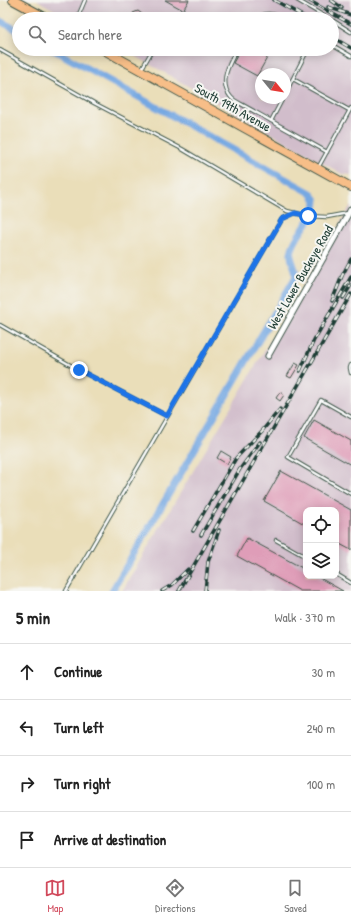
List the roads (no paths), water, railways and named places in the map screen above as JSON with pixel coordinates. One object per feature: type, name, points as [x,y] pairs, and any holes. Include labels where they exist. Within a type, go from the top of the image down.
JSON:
[{"type":"main road","points":[[14,0],[35,12]]},
{"type":"main road","name":"South 19th Avenue","points":[[115,56],[351,187]]},
{"type":"street","name":"West Lower Buckeye Road","points":[[268,356],[350,211]]},
{"type":"lane","points":[[80,12],[85,0]]},
{"type":"lane","points":[[297,0],[317,12]]},
{"type":"lane","points":[[339,24],[351,32]]},
{"type":"lane","points":[[339,49],[351,56]]},
{"type":"lane","points":[[0,50],[94,103],[182,149],[280,208],[308,216],[327,218],[350,211]]},
{"type":"lane","points":[[141,70],[149,56]]},
{"type":"lane","points":[[233,56],[228,66],[226,75],[226,86],[230,96],[249,109],[327,152]]},
{"type":"lane","points":[[291,83],[304,56]]},
{"type":"lane","points":[[293,79],[350,109],[318,168]]},
{"type":"lane","points":[[271,121],[280,104]]},
{"type":"lane","points":[[241,126],[249,109]]},
{"type":"lane","points":[[66,591],[282,219],[295,213]]},
{"type":"lane","points":[[0,325],[79,370],[167,416]]},
{"type":"lane","points":[[351,365],[351,373]]},
{"type":"lane","points":[[351,417],[321,400],[288,457],[351,494]]},
{"type":"lane","points":[[276,540],[303,555]]},
{"type":"lane","points":[[339,576],[351,583]]},
{"type":"waterway","points":[[0,21],[12,27]]},
{"type":"waterway","points":[[65,56],[311,193],[316,200],[315,210]]},
{"type":"waterway","points":[[112,591],[295,278],[296,271],[291,254],[296,241],[309,220]]},
{"type":"railway","points":[[274,0],[295,12]]},
{"type":"railway","points":[[308,0],[330,12]]},
{"type":"railway","points":[[331,0],[342,8]]},
{"type":"railway","points":[[328,7],[351,15]]},
{"type":"railway","points":[[339,17],[351,24]]},
{"type":"railway","points":[[339,41],[351,48]]},
{"type":"railway","points":[[332,301],[351,259]]},
{"type":"railway","points":[[300,371],[314,340],[351,277]]},
{"type":"railway","points":[[343,298],[351,285]]},
{"type":"railway","points":[[179,591],[351,294]]},
{"type":"railway","points":[[193,531],[236,458],[262,431],[280,409]]},
{"type":"railway","points":[[201,535],[240,469],[260,442]]},
{"type":"railway","points":[[205,591],[208,562],[219,530]]},
{"type":"railway","points":[[162,591],[172,585],[188,569]]}]
